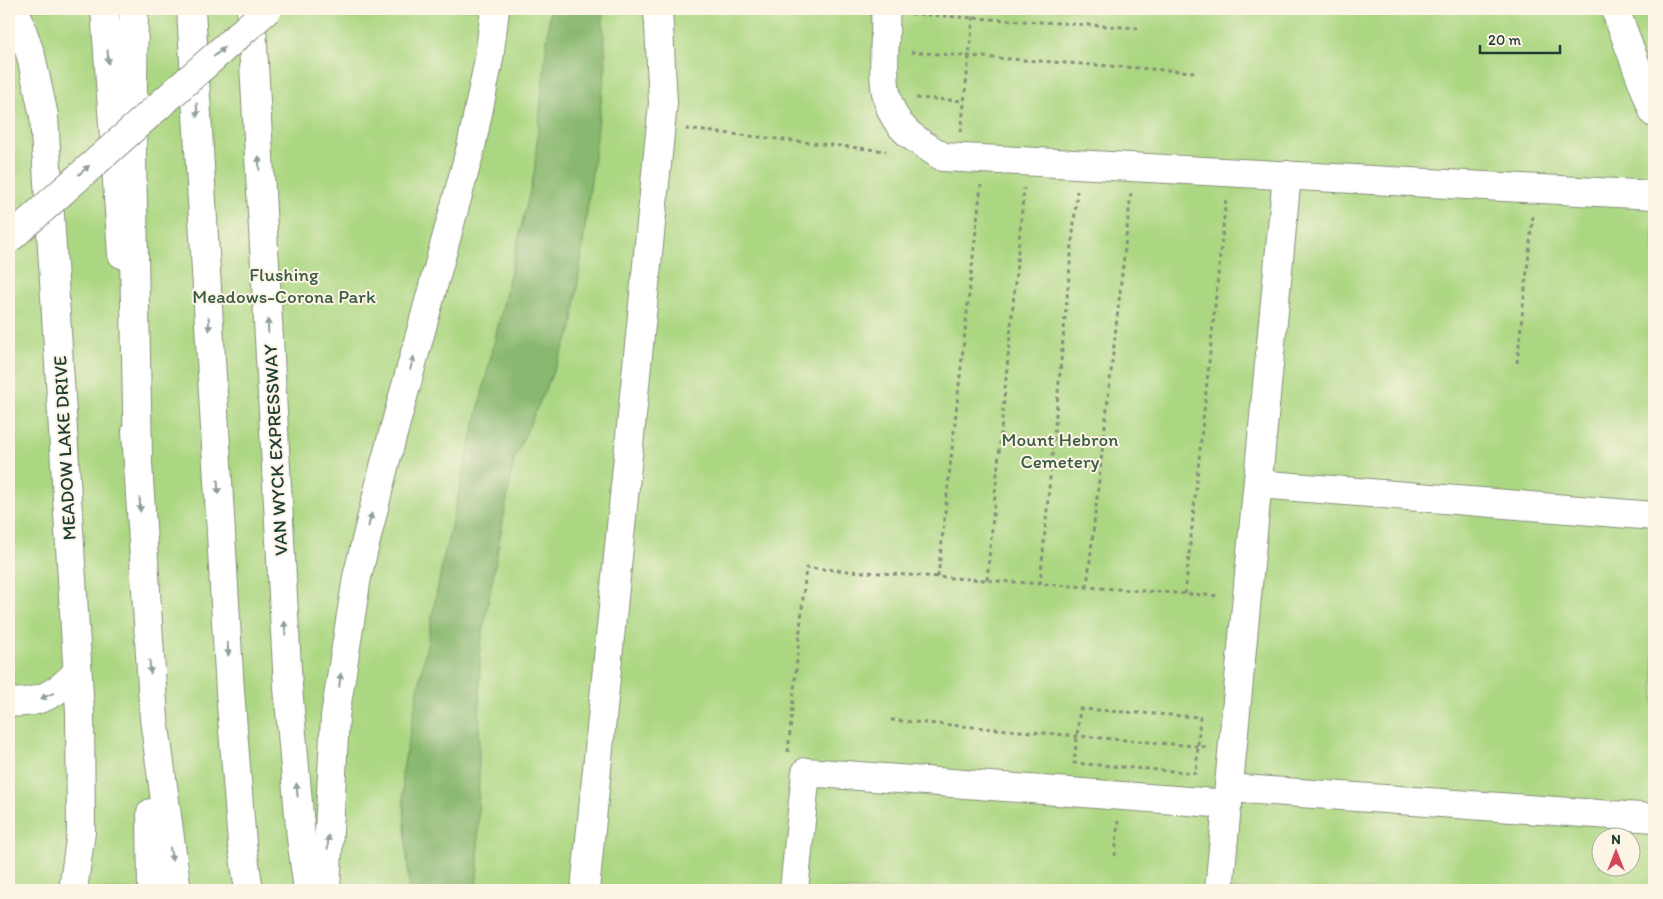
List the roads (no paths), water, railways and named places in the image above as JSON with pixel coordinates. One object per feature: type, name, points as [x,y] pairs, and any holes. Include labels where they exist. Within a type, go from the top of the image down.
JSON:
[{"type":"main road","name":"MEADOW LAKE DRIVE","points":[[15,9],[31,56],[44,116],[77,672],[81,832],[74,890]]},
{"type":"main road","points":[[106,9],[138,456],[154,719],[152,890]]},
{"type":"main road","points":[[134,9],[132,157],[138,456]]},
{"type":"main road","points":[[191,9],[231,700],[248,890]]},
{"type":"main road","name":"VAN WYCK EXPRESSWAY","points":[[250,9],[288,687],[301,838],[308,890]]},
{"type":"main road","points":[[9,239],[268,9]]},
{"type":"main road","points":[[326,890],[335,716],[357,577],[385,463],[471,147],[489,59],[495,9]]},
{"type":"main road","points":[[585,890],[663,103],[658,9]]},
{"type":"main road","points":[[1614,9],[1654,113]]},
{"type":"main road","points":[[885,10],[883,50],[886,96],[906,132],[943,157],[1654,195]]},
{"type":"main road","points":[[1219,890],[1287,175]]},
{"type":"main road","points":[[1258,484],[1654,516]]},
{"type":"main road","points":[[9,702],[35,701],[51,695],[65,686],[77,672]]},
{"type":"main road","points":[[154,719],[177,890]]},
{"type":"main road","points":[[794,890],[806,772],[1120,796],[1228,796],[1654,818]]},
{"type":"park label","name":"Flushing Meadows-Corona Park","points":[[284,285]]},
{"type":"park label","name":"Mount Hebron Cemetery","points":[[1060,450]]}]
